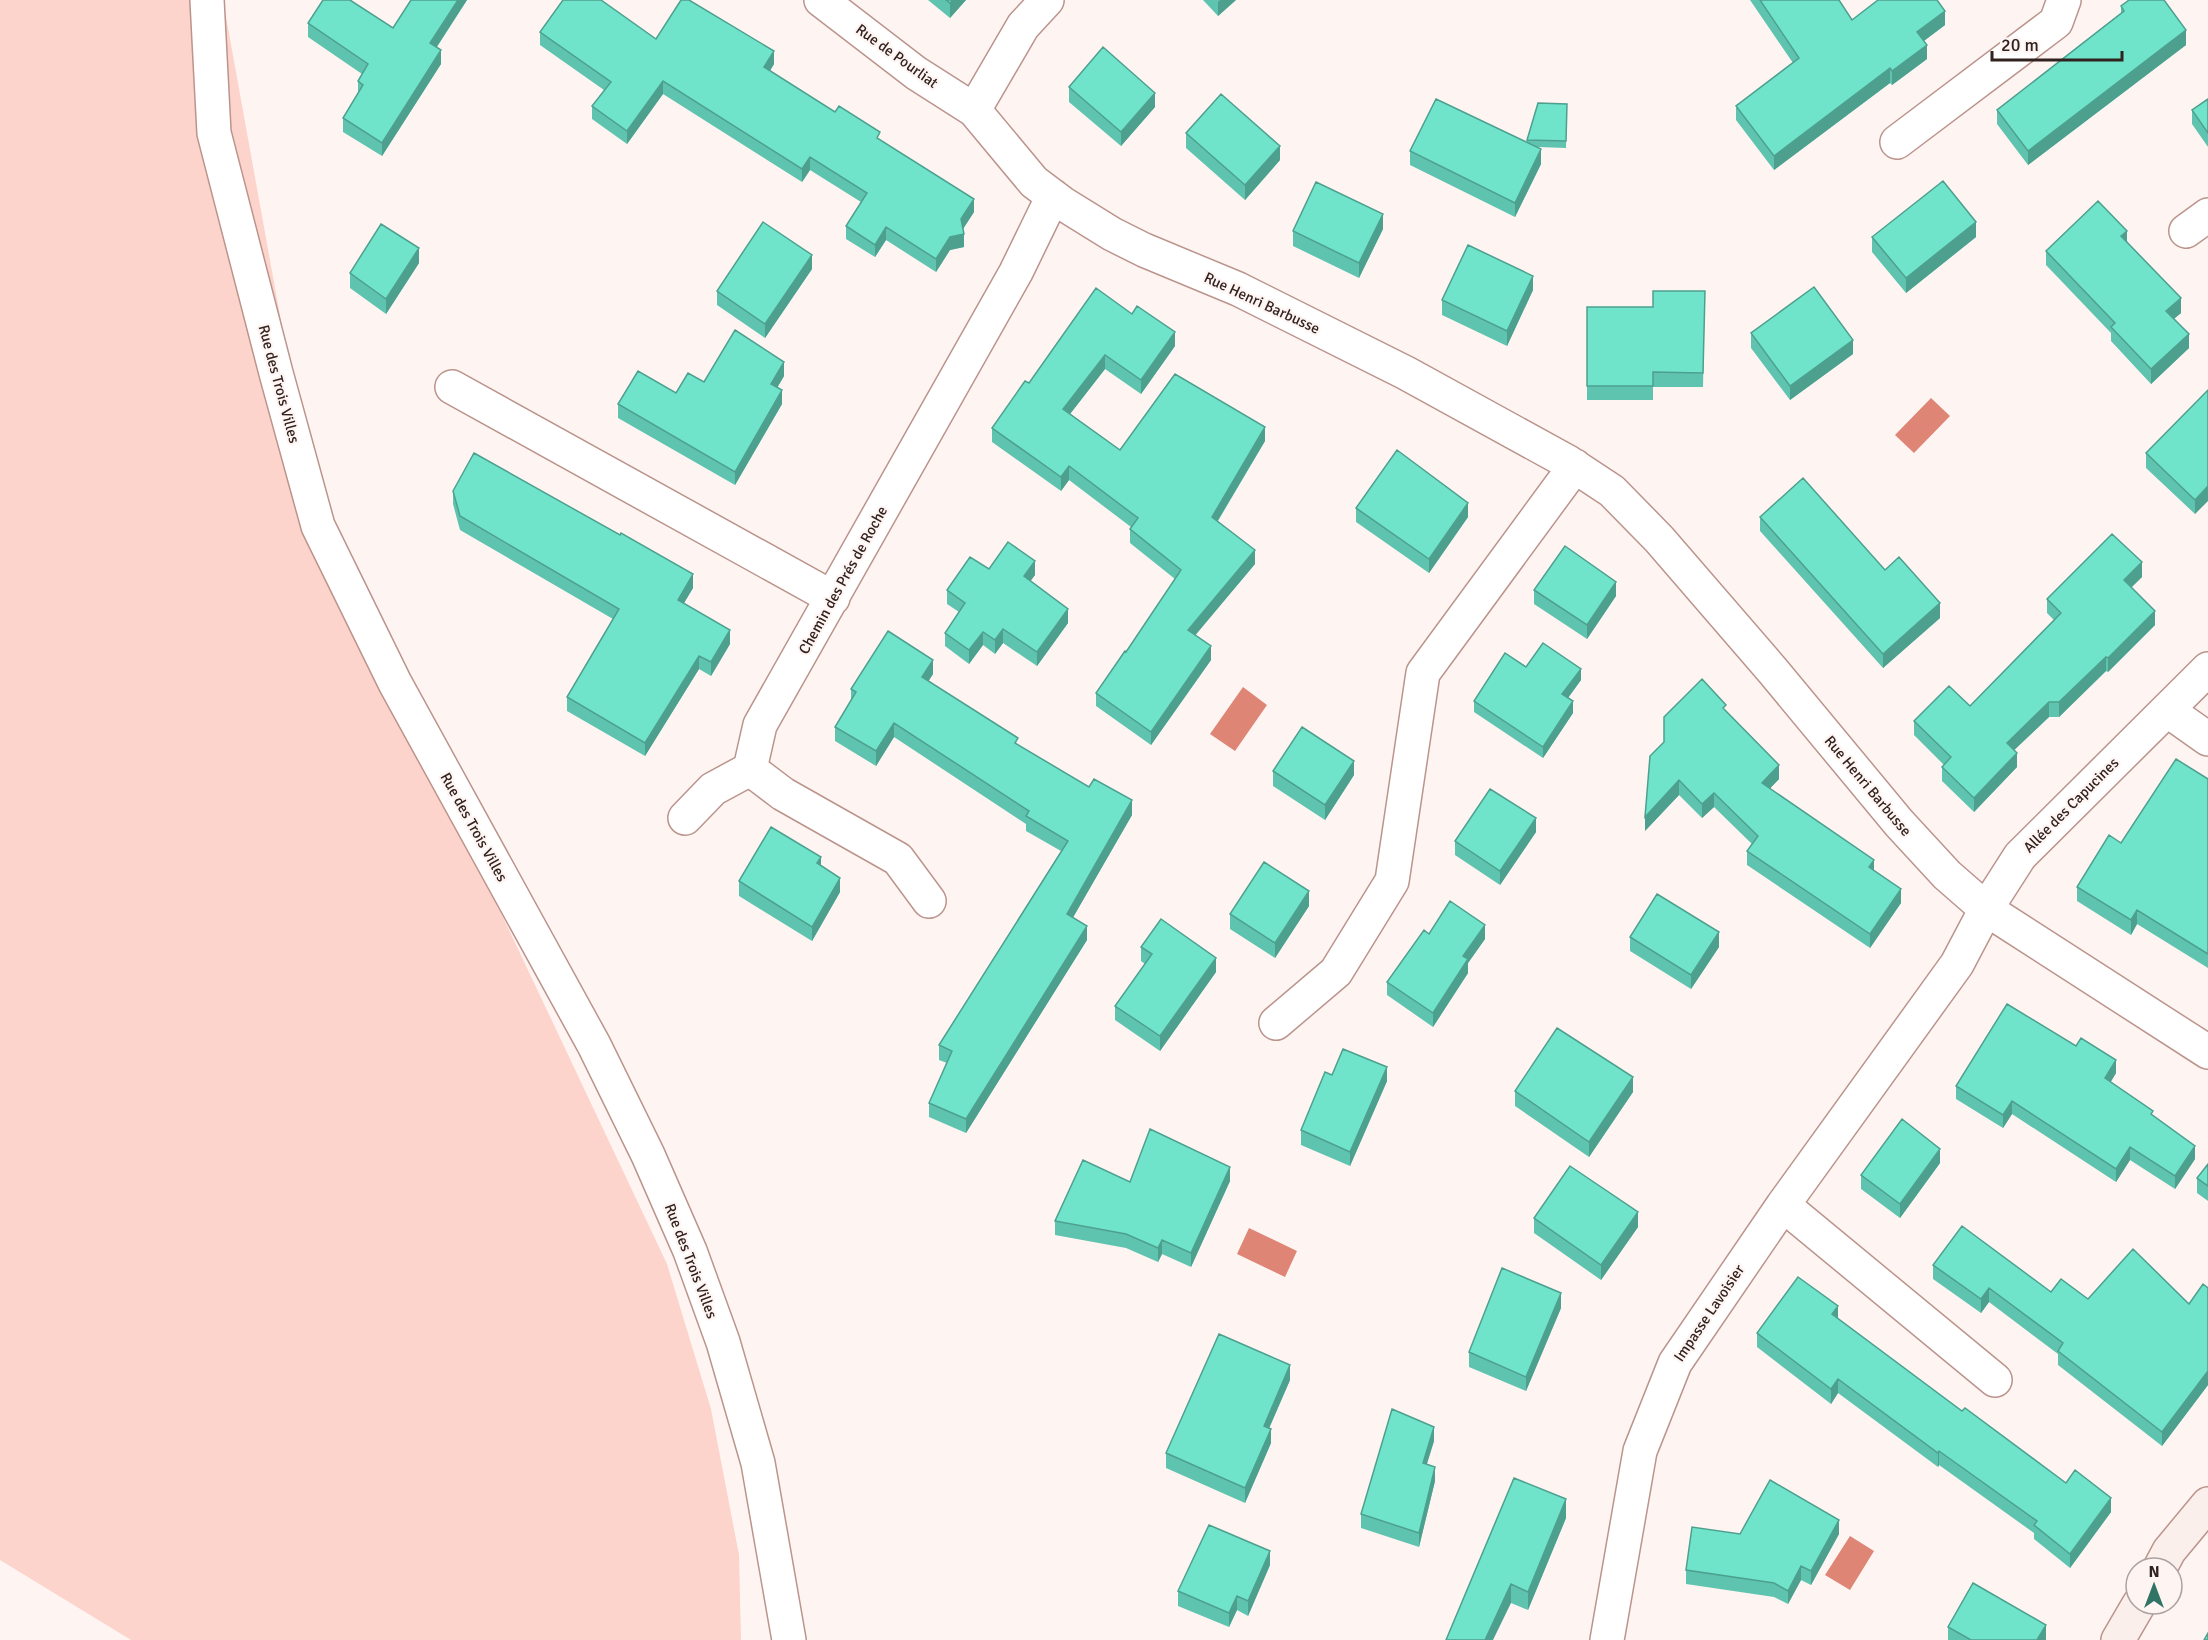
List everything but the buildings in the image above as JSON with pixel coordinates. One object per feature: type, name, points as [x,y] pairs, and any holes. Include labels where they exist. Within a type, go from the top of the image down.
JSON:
[{"type":"main road","points":[[2166,1556],[2208,1504]]},
{"type":"main road","points":[[2118,1640],[2132,1616]]},
{"type":"street","name":"Rue des Trois Villes","points":[[207,0],[214,133],[318,526],[395,683],[594,1045],[648,1155],[690,1251],[723,1342],[758,1463],[789,1640]]},
{"type":"street","name":"Rue de Pourliat","points":[[821,0],[916,73],[974,110]]},
{"type":"street","points":[[974,110],[1023,26],[1047,0]]},
{"type":"street","points":[[1897,142],[2056,22],[2064,0]]},
{"type":"street","name":"Rue Henri Barbusse","points":[[974,110],[1034,182],[1112,234],[1144,250],[1238,289],[1406,373],[1575,466],[1612,491],[1640,519],[1779,679],[1899,823],[1947,875],[1986,909],[2208,1052]]},
{"type":"street","name":"Chemin des Prés de Roche","points":[[750,768],[760,725],[1016,272],[1053,196]]},
{"type":"street","points":[[452,387],[833,598]]},
{"type":"street","points":[[1276,1023],[1336,972],[1392,881],[1423,673],[1575,466]]},
{"type":"street","name":"Allée des Capucines","points":[[1986,909],[2020,856],[2208,669]]},
{"type":"street","points":[[2167,710],[2208,739]]},
{"type":"street","points":[[685,818],[714,789],[750,768],[783,794],[898,860],[929,901]]},
{"type":"street","name":"Impasse Lavoisier","points":[[1606,1640],[1640,1451],[1675,1363],[1783,1205],[1957,964],[1986,909]]},
{"type":"street","points":[[1783,1205],[1995,1380]]},
{"type":"shaded area","points":[[0,0],[223,0],[318,526],[667,1264],[711,1409],[739,1555],[741,1640],[131,1640],[0,1560]]},
{"type":"shaded area","points":[[1931,398],[1950,416],[1914,453],[1895,435]]},
{"type":"shaded area","points":[[1243,687],[1267,705],[1235,751],[1210,734]]},
{"type":"shaded area","points":[[1249,1228],[1297,1251],[1285,1277],[1237,1254]]},
{"type":"shaded area","points":[[1850,1536],[1874,1551],[1850,1590],[1825,1575]]}]
